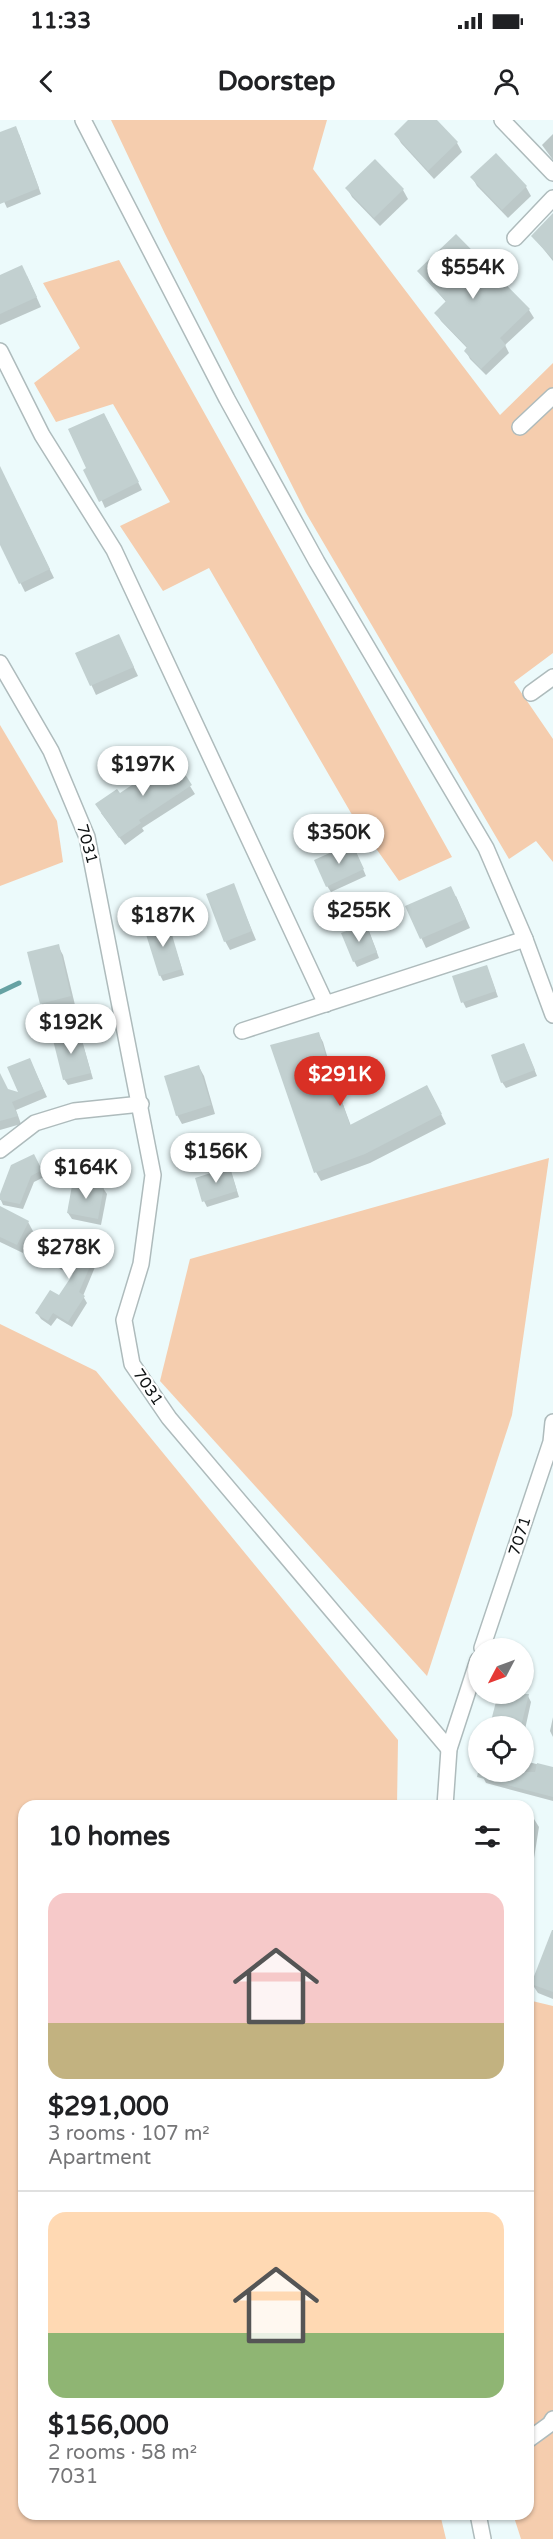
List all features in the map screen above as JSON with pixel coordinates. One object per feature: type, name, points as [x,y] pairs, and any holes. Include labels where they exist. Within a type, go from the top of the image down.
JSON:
[{"type":"street","points":[[83,120],[227,399],[312,552],[486,848],[525,939],[553,1015]]},
{"type":"street","points":[[502,120],[553,173]]},
{"type":"street","points":[[514,238],[553,198]]},
{"type":"street","points":[[0,351],[42,435],[114,550],[326,1004]]},
{"type":"street","points":[[520,427],[553,396]]},
{"type":"street","name":"7031","points":[[0,663],[51,751],[87,837],[141,1104],[153,1175],[141,1264],[124,1320],[132,1364],[169,1418],[449,1749]]},
{"type":"street","points":[[531,693],[553,676]]},
{"type":"street","points":[[242,1031],[525,939]]},
{"type":"street","points":[[0,1150],[35,1123],[74,1112],[141,1104]]},
{"type":"street","name":"7071","points":[[485,1638],[551,1442],[553,1422]]},
{"type":"street","points":[[445,1800],[449,1749],[468,1691]]},
{"type":"street","points":[[534,2436],[553,2420]]},
{"type":"street","points":[[479,2520],[483,2539]]},
{"type":"shaded area","points":[[111,120],[327,120],[313,169],[500,415],[553,363],[553,653],[514,682],[553,739],[553,862],[536,841],[509,859],[306,513],[165,234]]},
{"type":"shaded area","points":[[119,260],[452,857],[399,881],[351,813],[209,568],[163,591],[120,526],[170,502],[113,404],[56,422],[34,383],[80,348],[43,283]]},
{"type":"shaded area","points":[[0,725],[57,821],[63,862],[0,886]]},
{"type":"shaded area","points":[[549,1158],[512,1415],[427,1676],[160,1381],[190,1259]]},
{"type":"shaded area","points":[[0,1324],[96,1371],[398,1740],[397,1800],[18,1800],[18,2520],[441,2520],[446,2539],[0,2539]]},
{"type":"shaded area","points":[[534,2001],[553,2006],[553,2539],[521,2539],[515,2520],[534,2520]]},
{"type":"building","points":[[408,120],[437,120],[458,142],[428,171],[394,134]]},
{"type":"building","points":[[16,126],[39,188],[0,204],[0,132]]},
{"type":"building","points":[[496,153],[527,186],[502,210],[470,177]]},
{"type":"building","points":[[375,159],[404,189],[374,218],[345,188]]},
{"type":"building","points":[[553,213],[553,259],[531,236]]},
{"type":"building","points":[[456,234],[530,309],[500,338],[506,345],[481,369],[464,351],[467,347],[434,313],[446,301],[417,271]]},
{"type":"building","points":[[22,265],[37,297],[0,314],[0,275]]},
{"type":"building","points":[[104,413],[139,482],[99,502],[83,470],[86,468],[68,429]]},
{"type":"building","points":[[0,466],[50,569],[19,584],[0,545]]},
{"type":"building","points":[[119,634],[134,667],[90,686],[75,653]]},
{"type":"building","points":[[174,757],[192,785],[139,820],[141,823],[119,838],[95,804],[117,789],[120,793]]},
{"type":"building","points":[[352,843],[364,869],[326,887],[314,860]]},
{"type":"building","points":[[234,883],[252,931],[224,942],[206,894]]},
{"type":"building","points":[[451,886],[466,919],[420,939],[405,906]]},
{"type":"building","points":[[168,921],[182,969],[159,976],[144,928]]},
{"type":"building","points":[[366,924],[377,952],[353,962],[341,933]]},
{"type":"building","points":[[59,944],[71,996],[40,1004],[27,952]]},
{"type":"building","points":[[487,965],[496,991],[461,1003],[452,976]]},
{"type":"building","points":[[79,1029],[91,1073],[63,1080],[52,1036]]},
{"type":"building","points":[[319,1032],[333,1081],[335,1081],[350,1125],[427,1085],[442,1114],[365,1154],[314,1173],[270,1045]]},
{"type":"building","points":[[524,1043],[535,1070],[501,1083],[491,1055]]},
{"type":"building","points":[[30,1058],[43,1089],[12,1102],[18,1116],[0,1121],[0,1073],[8,1089],[18,1092],[7,1067]]},
{"type":"building","points":[[199,1065],[211,1105],[176,1116],[164,1076]]},
{"type":"building","points":[[34,1154],[42,1170],[31,1176],[20,1204],[0,1200],[11,1165]]},
{"type":"building","points":[[230,1167],[237,1191],[202,1202],[195,1178]]},
{"type":"building","points":[[73,1180],[104,1186],[98,1219],[67,1213]]},
{"type":"building","points":[[0,1206],[29,1221],[17,1245],[0,1237]]},
{"type":"building","points":[[67,1235],[98,1248],[79,1292],[85,1296],[68,1322],[53,1313],[48,1321],[35,1313],[50,1290],[59,1295],[75,1271],[55,1263]]},
{"type":"building","points":[[495,1704],[526,1704],[524,1716],[492,1716]]},
{"type":"building","points":[[537,1763],[553,1767],[553,1797],[496,1782],[534,1782]]},
{"type":"building","points":[[553,1930],[553,1992],[534,1985],[534,1976]]},
{"type":"waterway","points":[[0,992],[19,983]]}]
